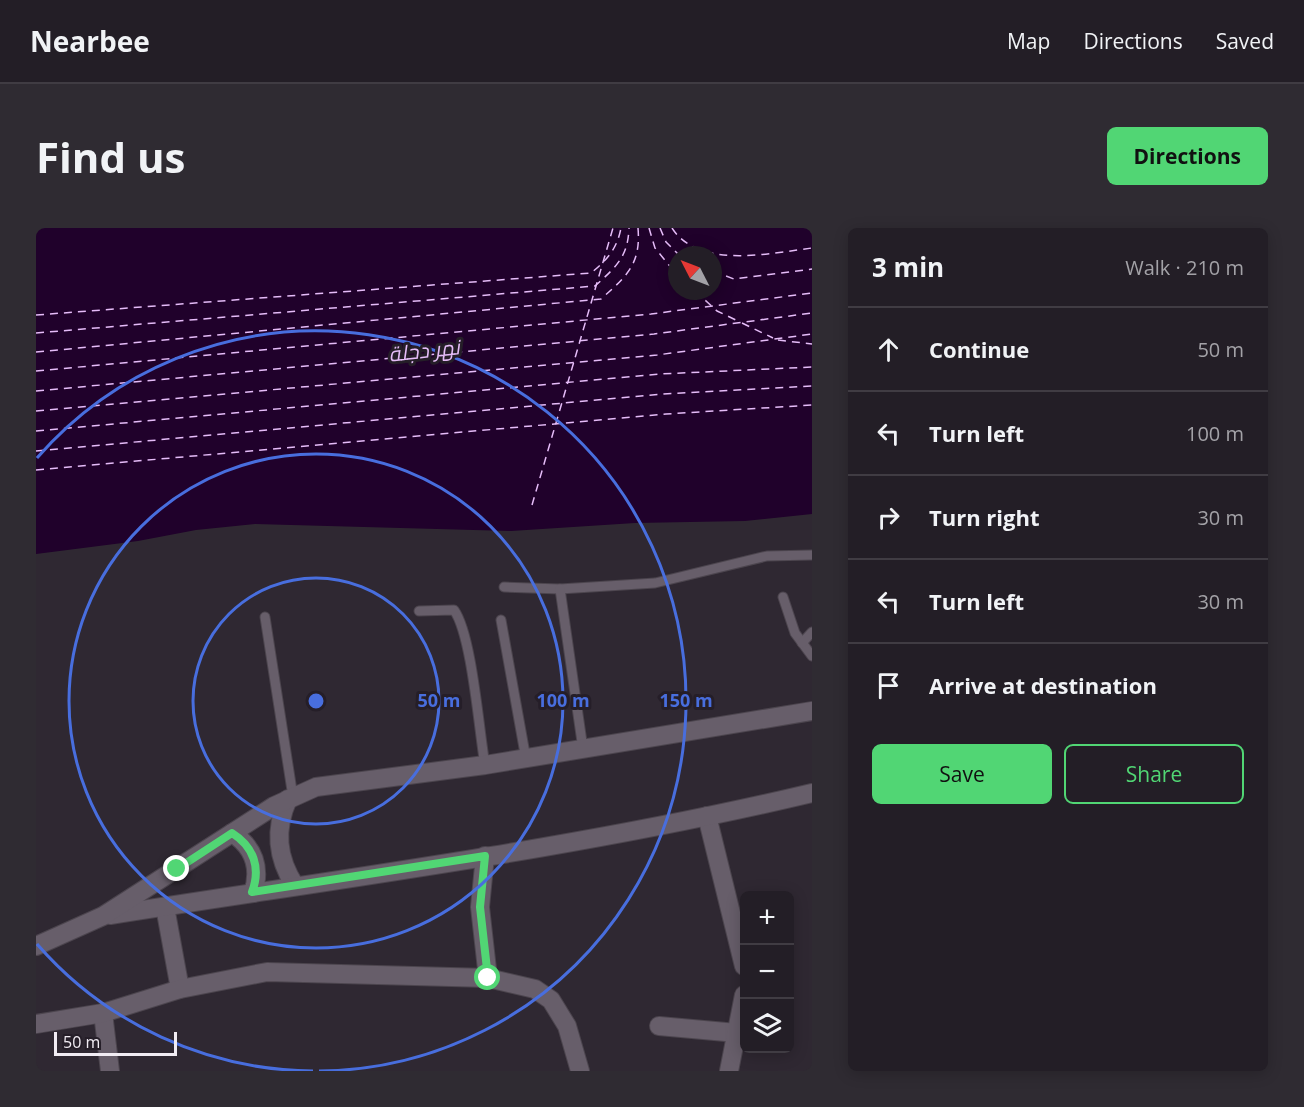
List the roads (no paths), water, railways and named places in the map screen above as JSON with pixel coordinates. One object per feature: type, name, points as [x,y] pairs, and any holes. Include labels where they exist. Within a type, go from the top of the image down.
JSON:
[{"type":"street","points":[[36,946],[103,916],[232,833],[290,798],[316,787],[526,759],[812,711]]},
{"type":"street","points":[[103,916],[485,856],[708,816],[812,793]]},
{"type":"street","points":[[290,798],[282,811],[278,837],[283,863],[295,886]]},
{"type":"street","points":[[708,816],[740,949]]},
{"type":"street","points":[[232,833],[248,846],[256,864],[257,873],[252,892]]},
{"type":"street","points":[[485,856],[480,907],[488,978]]},
{"type":"street","points":[[165,907],[180,989]]},
{"type":"street","points":[[36,1024],[103,1013],[180,989],[267,972],[488,978],[534,989],[551,1000],[567,1026],[580,1071]]},
{"type":"street","points":[[729,1071],[743,999]]},
{"type":"street","points":[[103,1013],[110,1071]]},
{"type":"street","points":[[659,1026],[737,1034]]},
{"type":"lane","points":[[504,587],[560,590],[655,583],[767,556],[812,555]]},
{"type":"lane","points":[[560,590],[583,749]]},
{"type":"lane","points":[[783,597],[790,622],[812,656]]},
{"type":"lane","points":[[419,611],[454,610],[459,617],[466,642],[485,765]]},
{"type":"lane","points":[[265,616],[290,798]]},
{"type":"lane","points":[[501,620],[526,759]]},
{"type":"lane","points":[[802,643],[812,632]]},
{"type":"water","name":"نهر دجلة","points":[[36,228],[812,228],[812,514],[745,521],[635,523],[511,531],[255,524],[196,530],[138,541],[36,554]]}]
